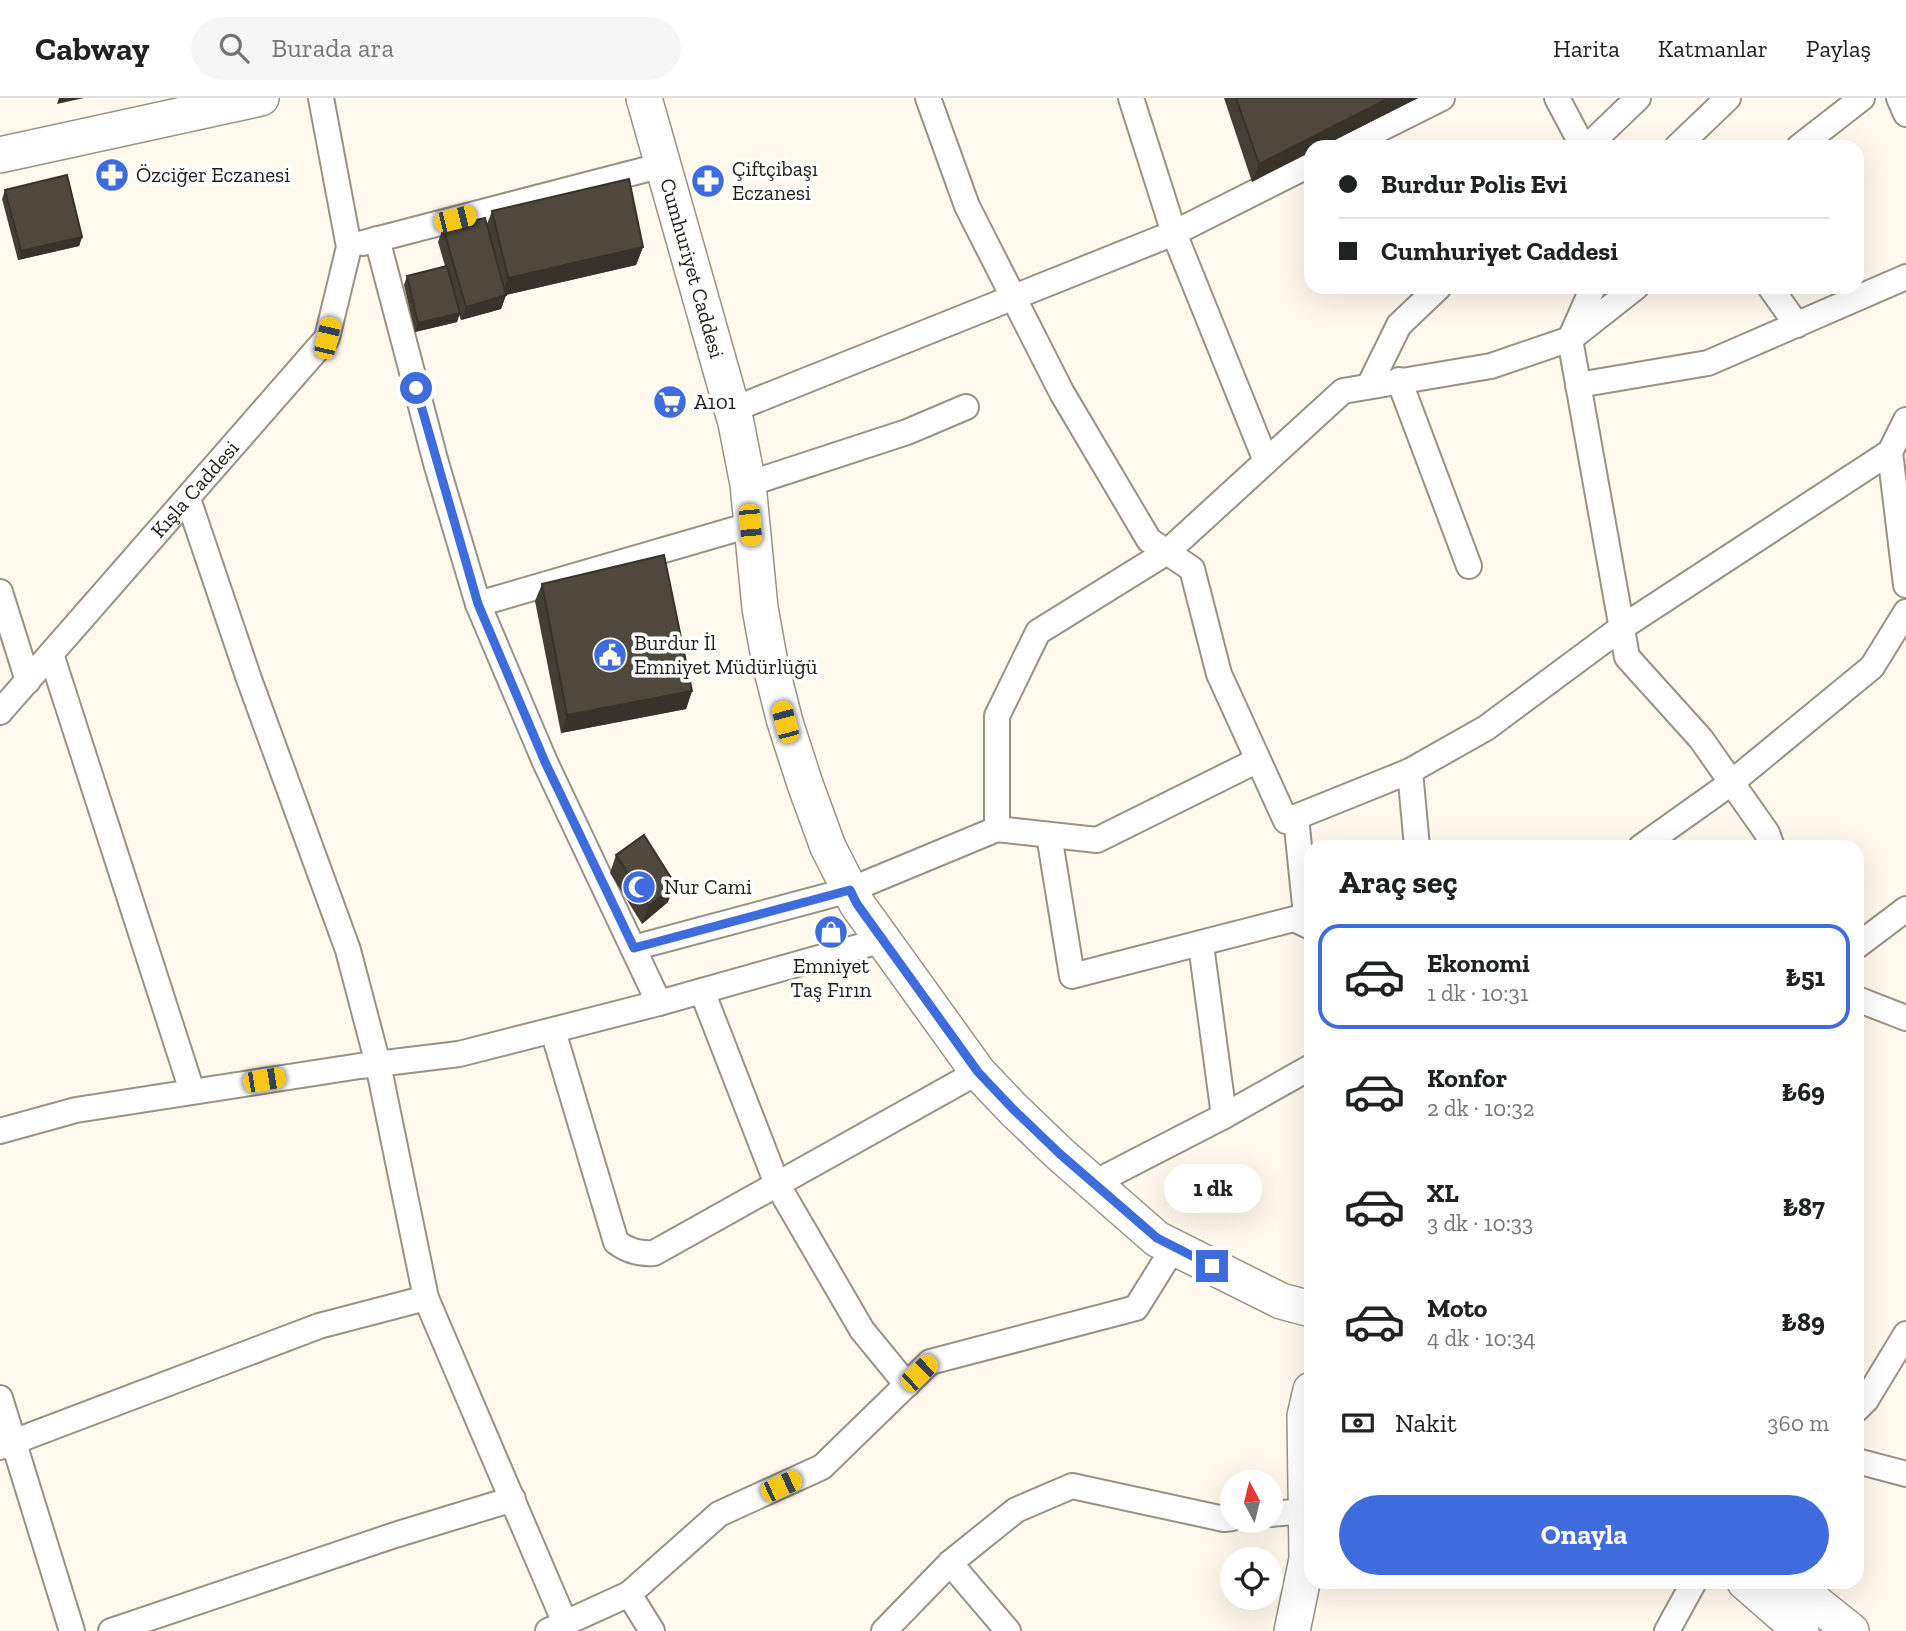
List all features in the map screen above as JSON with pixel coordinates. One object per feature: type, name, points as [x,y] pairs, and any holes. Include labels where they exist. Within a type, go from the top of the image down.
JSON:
[{"type":"main road","points":[[0,155],[261,98]]},
{"type":"main road","name":"Cumhuriyet Caddesi","points":[[644,98],[732,410],[748,484],[760,608],[785,722],[804,784],[828,847],[850,890],[978,1072],[1022,1118],[1157,1238],[1281,1301],[1304,1307]]},
{"type":"main road","points":[[1292,1631],[1304,1573]]},
{"type":"main road","points":[[1753,1589],[1801,1631]]},
{"type":"main road","points":[[1799,1589],[1851,1631]]},
{"type":"street","points":[[321,98],[349,247],[663,165]]},
{"type":"street","points":[[928,98],[967,206],[1062,393],[1149,540],[1192,569],[1219,674],[1286,821],[1410,771],[1486,728],[1621,628],[1890,452],[1906,420]]},
{"type":"street","points":[[1131,98],[1174,233],[1266,461]]},
{"type":"street","points":[[1358,140],[1442,98]]},
{"type":"street","points":[[1557,98],[1581,140]]},
{"type":"street","points":[[1593,140],[1638,98]]},
{"type":"street","points":[[1684,140],[1728,98]]},
{"type":"street","points":[[1808,140],[1862,98]]},
{"type":"street","points":[[1899,98],[1906,114]]},
{"type":"street","points":[[732,410],[1174,233],[1304,168]]},
{"type":"street","points":[[377,239],[436,463],[478,604],[545,762],[659,1003]]},
{"type":"street","name":"Kışla Caddesi","points":[[0,712],[327,338],[349,247]]},
{"type":"street","points":[[1578,385],[1709,363],[1906,277]]},
{"type":"street","points":[[1369,386],[1399,325],[1432,294]]},
{"type":"street","points":[[1590,294],[1570,339],[1627,657],[1701,739],[1768,833],[1770,840]]},
{"type":"street","points":[[997,829],[998,716],[1038,632],[1167,552],[1343,391],[1491,366],[1570,339],[1627,294]]},
{"type":"street","points":[[1775,294],[1797,324]]},
{"type":"street","points":[[1399,380],[1469,566]]},
{"type":"street","points":[[748,484],[907,432],[966,407]]},
{"type":"street","points":[[1890,452],[1906,585]]},
{"type":"street","points":[[188,499],[249,679],[348,950],[378,1064],[426,1298],[513,1499],[556,1627],[629,1594],[719,1514],[822,1467],[930,1362],[1136,1308],[1174,1247]]},
{"type":"street","points":[[478,604],[750,525]]},
{"type":"street","points":[[0,593],[28,681]]},
{"type":"street","points":[[1651,840],[1731,783],[1872,667],[1906,612]]},
{"type":"street","points":[[51,654],[192,1091]]},
{"type":"street","points":[[634,948],[850,890],[997,829],[1097,840],[1258,760]]},
{"type":"street","points":[[1410,771],[1416,840]]},
{"type":"street","points":[[1296,817],[1304,884]]},
{"type":"street","points":[[1049,835],[1072,976],[1294,919],[1304,924]]},
{"type":"street","points":[[1864,941],[1906,909]]},
{"type":"street","points":[[0,1131],[76,1110],[458,1054],[659,1003],[883,940]]},
{"type":"street","points":[[1201,945],[1224,1116]]},
{"type":"street","points":[[702,991],[777,1184],[862,1330],[907,1385]]},
{"type":"street","points":[[1864,1002],[1906,1018]]},
{"type":"street","points":[[553,1031],[616,1242],[642,1254],[654,1253],[978,1072]]},
{"type":"street","points":[[1094,1183],[1304,1071]]},
{"type":"street","points":[[7,1445],[319,1326],[426,1298]]},
{"type":"street","points":[[1864,1402],[1906,1334]]},
{"type":"street","points":[[0,1398],[7,1445],[72,1631]]},
{"type":"street","points":[[1864,1463],[1906,1474]]},
{"type":"street","points":[[884,1631],[950,1563],[1016,1510],[1072,1486],[1220,1518]]},
{"type":"street","points":[[111,1631],[395,1535],[513,1499]]},
{"type":"street","points":[[1283,1513],[1304,1511]]},
{"type":"street","points":[[950,1563],[1008,1631]]},
{"type":"street","points":[[1667,1631],[1690,1589]]},
{"type":"street","points":[[629,1594],[652,1631]]},
{"type":"building","points":[[1236,98],[1389,98],[1304,140],[1259,164]]},
{"type":"building","points":[[67,175],[82,237],[21,251],[5,190]]},
{"type":"building","points":[[629,179],[643,247],[508,278],[492,211]]},
{"type":"building","points":[[485,218],[506,295],[466,307],[443,228]]},
{"type":"building","points":[[447,266],[460,313],[418,323],[407,276]]},
{"type":"building","name":"Burdur İl Emniyet Müdürlüğü","points":[[664,555],[692,691],[567,715],[542,584]]},
{"type":"building","points":[[644,835],[675,884],[649,906],[616,855]]},
{"type":"place","name":"Özciğer Eczanesi","points":[[112,175]]},
{"type":"place","name":"Çiftçibaşı Eczanesi","points":[[708,181]]},
{"type":"place","name":"A101","points":[[670,402]]},
{"type":"place","name":"Burdur İl Emniyet Müdürlüğü","points":[[610,655]]},
{"type":"place","name":"Nur Cami","points":[[639,887]]},
{"type":"place","name":"Emniyet Taş Fırın","points":[[831,932]]},
{"type":"route","points":[[416,388],[478,604],[545,762],[634,948],[850,890],[857,904],[978,1072],[1013,1109],[1060,1154],[1157,1238],[1212,1266]]}]
